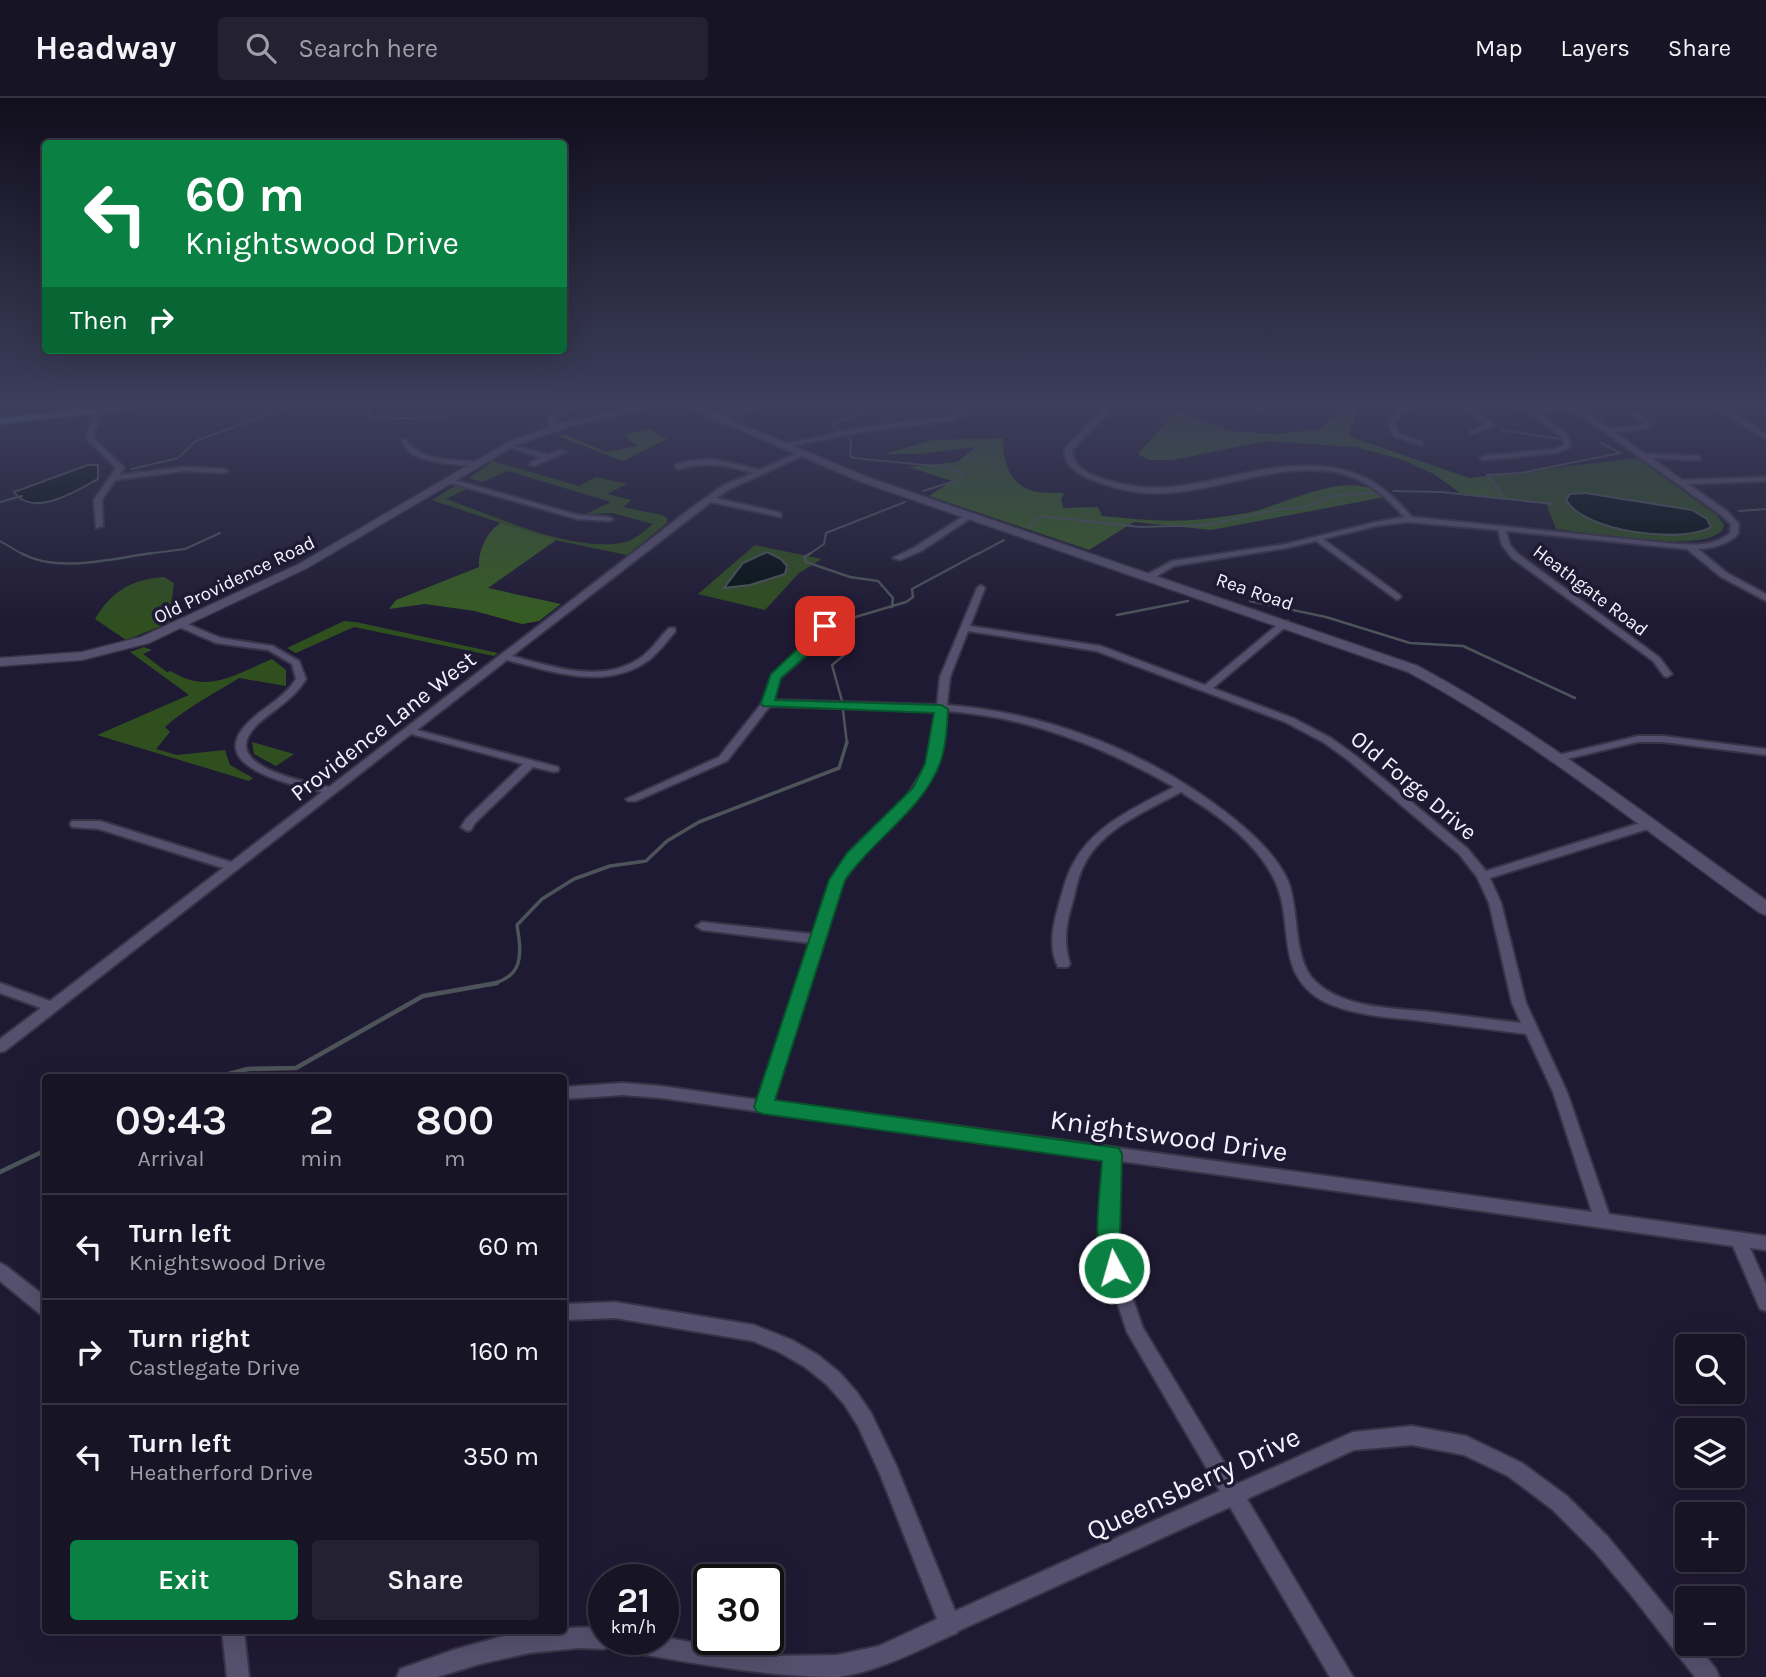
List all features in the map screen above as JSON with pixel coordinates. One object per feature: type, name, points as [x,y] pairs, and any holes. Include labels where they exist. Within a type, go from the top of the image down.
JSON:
[{"type":"main road","name":"Rea Road","points":[[863,478],[1261,618],[1285,623],[1390,660],[1436,680],[1554,759],[1766,909]]},
{"type":"street","points":[[99,526],[98,500],[115,478]]},
{"type":"street","name":"Old Providence Road","points":[[0,662],[106,652],[182,625],[299,568],[454,478]]},
{"type":"street","name":"Providence Lane West","points":[[0,1047],[710,499],[747,478]]},
{"type":"street","points":[[1094,478],[1132,488],[1173,490],[1217,485],[1247,478]]},
{"type":"street","points":[[1363,478],[1382,487],[1410,520]]},
{"type":"street","points":[[1149,577],[1172,564],[1319,540],[1376,524],[1410,520],[1690,547],[1723,542],[1734,534],[1735,527],[1728,516],[1674,478]]},
{"type":"street","points":[[450,480],[577,517],[609,519]]},
{"type":"street","points":[[1680,482],[1766,480]]},
{"type":"street","points":[[710,499],[778,515]]},
{"type":"street","points":[[897,558],[918,549],[970,516]]},
{"type":"street","name":"Heathgate Road","points":[[1501,528],[1506,545],[1516,555],[1656,659],[1667,674]]},
{"type":"street","points":[[1319,540],[1397,597]]},
{"type":"street","points":[[1690,547],[1724,575],[1766,598]]},
{"type":"street","points":[[764,1107],[831,892],[843,869],[908,803],[927,777],[936,752],[945,677],[981,587]]},
{"type":"street","points":[[632,799],[723,759],[767,703],[775,677],[802,654],[825,626],[829,616]]},
{"type":"street","points":[[1207,688],[1285,623]]},
{"type":"street","points":[[182,625],[219,641],[270,648],[296,663],[301,679],[294,693],[249,727],[239,745],[241,757],[254,768],[332,791]]},
{"type":"street","name":"Old Forge Drive","points":[[964,628],[1085,644],[1276,714],[1327,740],[1463,850],[1483,876],[1496,903],[1511,979],[1560,1092],[1604,1221]]},
{"type":"street","points":[[506,657],[572,673],[609,673],[642,661],[672,630]]},
{"type":"street","points":[[767,703],[985,712],[1041,723],[1183,786],[1235,825],[1268,858],[1279,874],[1290,909],[1291,951],[1295,963],[1318,990],[1342,1003],[1364,1009],[1531,1029]]},
{"type":"street","points":[[410,731],[554,769]]},
{"type":"street","points":[[1554,759],[1638,739],[1663,739],[1766,752]]},
{"type":"street","points":[[467,827],[470,821],[531,763]]},
{"type":"street","points":[[1063,964],[1058,949],[1057,930],[1075,873],[1087,850],[1108,831],[1183,786]]},
{"type":"street","points":[[76,824],[100,825],[234,867]]},
{"type":"street","points":[[1483,876],[1647,825]]},
{"type":"street","points":[[702,926],[816,939]]},
{"type":"street","points":[[0,988],[52,1007]]},
{"type":"street","name":"Knightswood Drive","points":[[567,1093],[623,1089],[1766,1243]]},
{"type":"street","points":[[1112,1154],[1110,1237],[1114,1268],[1136,1332],[1342,1677]]},
{"type":"street","points":[[1738,1239],[1766,1303]]},
{"type":"street","points":[[0,1271],[42,1301]]},
{"type":"street","points":[[567,1312],[615,1310],[754,1333],[776,1340],[820,1366],[845,1389],[870,1425],[950,1626]]},
{"type":"street","name":"Queensberry Drive","points":[[679,1650],[767,1667],[798,1668],[837,1666],[880,1656],[1353,1441],[1370,1437],[1432,1437],[1480,1451],[1531,1479],[1583,1523],[1708,1677]]},
{"type":"street","points":[[233,1634],[238,1677]]},
{"type":"street","points":[[408,1677],[471,1654],[513,1644],[588,1639]]},
{"type":"green space","points":[[470,478],[492,478],[482,482]]},
{"type":"green space","points":[[530,478],[550,478],[579,486],[595,478],[627,484],[607,494],[632,500],[623,507],[662,515],[667,518],[667,523],[627,555],[545,538],[432,500],[455,486],[471,487],[446,499],[535,531],[583,543],[626,542],[653,524],[612,513],[586,514],[611,502]]},
{"type":"green space","points":[[942,478],[1013,478],[1030,490],[1064,493],[1061,499],[1063,508],[1098,507],[1102,516],[1166,521],[1252,512],[1338,486],[1356,485],[1385,497],[1211,530],[1134,522],[1089,550],[929,496],[952,481]]},
{"type":"green space","points":[[1439,478],[1488,478],[1511,500],[1463,495]]},
{"type":"green space","points":[[1488,478],[1664,478],[1718,516],[1724,525],[1722,531],[1709,538],[1690,541],[1668,542],[1617,537],[1556,529],[1546,503],[1511,500]]},
{"type":"green space","points":[[501,523],[556,540],[488,588],[561,604],[539,621],[522,624],[475,611],[425,604],[389,609],[396,600],[479,567],[484,542]]},
{"type":"green space","points":[[755,545],[822,559],[799,573],[765,610],[698,594]]},
{"type":"green space","points":[[164,577],[174,583],[169,623],[126,640],[95,619],[108,601],[124,588],[142,580]]},
{"type":"green space","points":[[344,621],[498,653],[494,656],[354,627],[296,653],[287,648]]},
{"type":"green space","points":[[144,647],[152,650],[143,654],[167,672],[171,671],[197,681],[222,680],[272,659],[286,670],[286,686],[239,678],[201,701],[165,727],[170,732],[156,749],[177,755],[225,750],[230,765],[253,778],[249,781],[97,735],[189,695],[130,652]]},
{"type":"green space","points":[[252,742],[294,754],[276,766],[254,754]]},
{"type":"shaded area","points":[[53,478],[98,478],[68,495],[44,503],[22,500],[14,492]]},
{"type":"shaded area","points":[[1585,493],[1692,510],[1707,519],[1711,527],[1697,532],[1657,534],[1612,527],[1576,511],[1566,500],[1570,494]]},
{"type":"shaded area","points":[[767,552],[781,559],[787,566],[785,574],[750,585],[724,588],[743,563]]},
{"type":"waterway","points":[[923,491],[960,478]]},
{"type":"waterway","points":[[1489,478],[1504,495]]},
{"type":"waterway","points":[[1393,491],[1441,492],[1553,504]]},
{"type":"waterway","points":[[1028,527],[1041,516],[1140,527],[1208,525],[1279,509],[1303,508],[1332,496],[1381,492]]},
{"type":"waterway","points":[[0,502],[22,496]]},
{"type":"waterway","points":[[810,553],[824,544],[826,533],[905,502]]},
{"type":"waterway","points":[[1739,511],[1766,509]]},
{"type":"waterway","points":[[150,553],[185,549],[220,533]]},
{"type":"waterway","points":[[976,555],[1004,540]]},
{"type":"waterway","points":[[0,541],[24,555]]},
{"type":"waterway","points":[[21,553],[52,563],[68,564],[150,553]]},
{"type":"waterway","points":[[138,555],[150,553]]},
{"type":"waterway","points":[[810,553],[804,557],[806,562],[850,577],[878,581],[893,598],[892,606]]},
{"type":"waterway","points":[[892,606],[913,597],[912,589],[979,553]]},
{"type":"waterway","points":[[1117,615],[1188,601]]},
{"type":"waterway","points":[[1250,601],[1326,617],[1410,643],[1463,646],[1575,698]]},
{"type":"waterway","points":[[842,701],[832,665],[843,656],[843,640],[852,633],[849,623],[852,618],[892,606]]},
{"type":"waterway","points":[[843,710],[847,743]]},
{"type":"waterway","points":[[490,984],[499,982],[514,971],[518,964],[520,946],[517,925],[542,899],[574,879],[610,866],[646,861],[667,841],[699,822],[839,768],[847,743]]},
{"type":"waterway","points":[[490,984],[497,983]]},
{"type":"waterway","points":[[229,1074],[248,1069],[296,1068],[423,996],[490,984]]},
{"type":"waterway","points":[[0,1172],[42,1152]]},
{"type":"route","points":[[825,626],[802,654],[775,677],[767,703],[941,709],[939,741],[927,777],[919,790],[853,857],[831,892],[764,1107],[1112,1154],[1110,1237],[1114,1268]]}]
